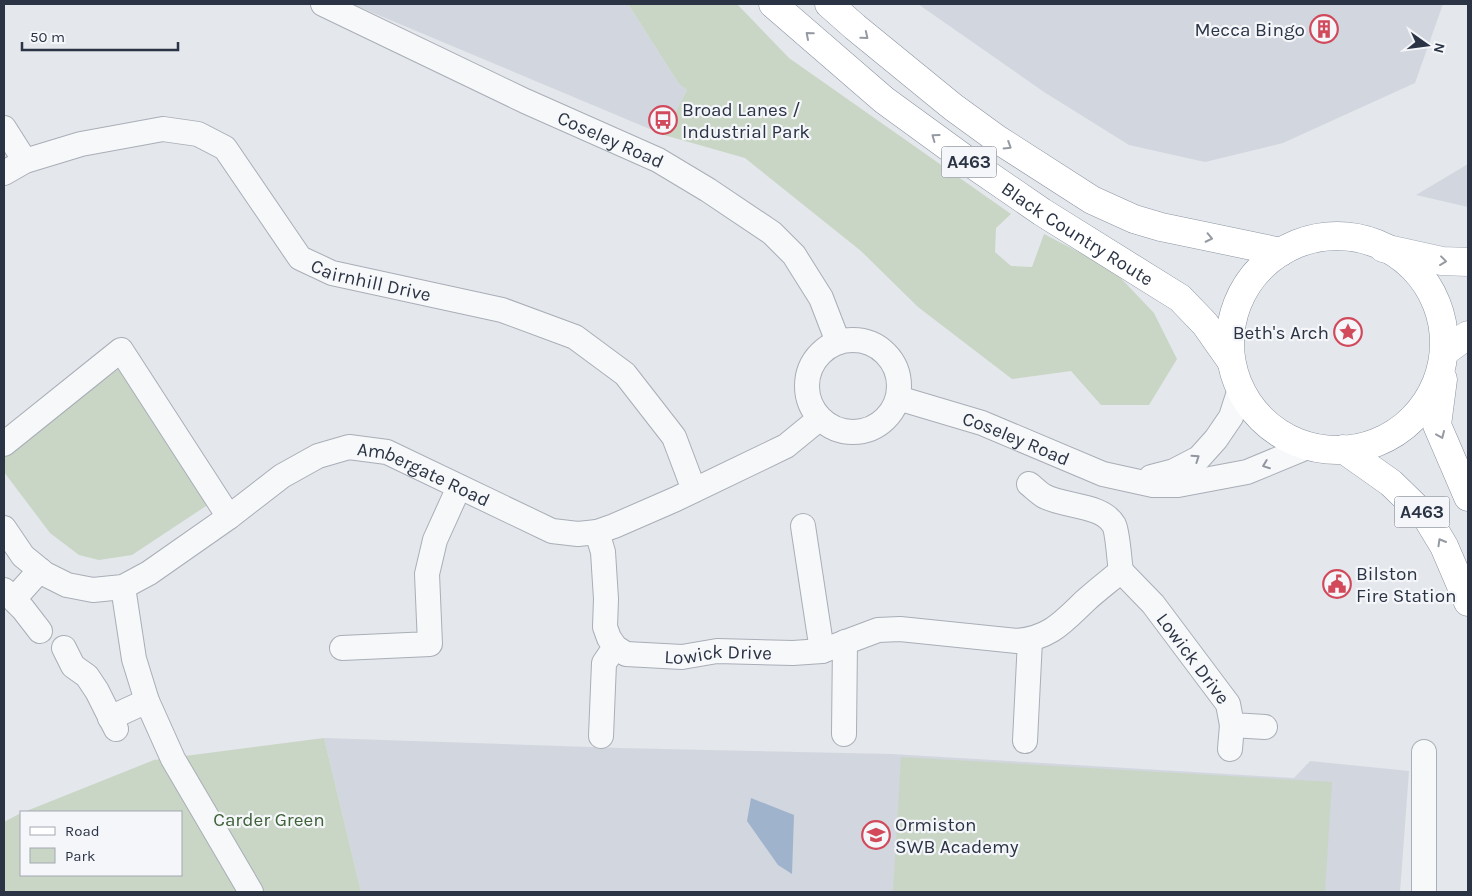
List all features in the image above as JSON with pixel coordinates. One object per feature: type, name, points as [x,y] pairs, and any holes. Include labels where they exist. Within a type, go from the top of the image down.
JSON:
[{"type":"main road","name":"Black Country Route","points":[[773,4],[884,100],[957,153],[1042,212],[1180,298],[1205,324],[1231,361]]},
{"type":"main road","name":"Black Country Route","points":[[829,4],[953,107],[997,139],[1092,200],[1134,219],[1161,227],[1281,252]]},
{"type":"main road","name":"A463","points":[[1453,352],[1430,397],[1408,420],[1393,432],[1368,444],[1343,449],[1310,446],[1292,440],[1266,424],[1252,409],[1240,389],[1231,361],[1230,333],[1238,302],[1255,274],[1281,252],[1306,241],[1332,237],[1351,238],[1383,248],[1408,266],[1429,291],[1436,302],[1445,326],[1453,352],[1437,425],[1468,497]]},
{"type":"main road","points":[[1383,248],[1442,262],[1468,262]]},
{"type":"main road","name":"A463","points":[[1343,449],[1391,483],[1427,518],[1444,546],[1468,602]]},
{"type":"street","name":"Coseley Road","points":[[323,4],[525,100],[658,160],[708,190],[772,233],[794,256],[821,298],[838,342]]},
{"type":"street","points":[[4,128],[25,161]]},
{"type":"street","name":"Cairnhill Drive","points":[[4,172],[25,161],[81,144],[164,129],[198,134],[225,148],[300,258],[332,273],[502,310],[575,337],[625,374],[674,437],[694,490]]},
{"type":"street","points":[[853,340],[868,342],[880,348],[894,365],[898,375],[900,389],[898,398],[889,416],[878,425],[865,431],[851,433],[834,429],[819,419],[809,401],[806,386],[810,369],[816,358],[828,347],[838,342],[853,340]]},
{"type":"street","points":[[4,444],[122,350],[229,517]]},
{"type":"street","name":"Coseley Road","points":[[1134,480],[1174,471],[1200,458],[1231,417],[1240,389]]},
{"type":"street","name":"Coseley Road","points":[[898,398],[982,423],[1103,474],[1153,485],[1178,485],[1213,480],[1247,472],[1310,446]]},
{"type":"street","name":"Ambergate Road","points":[[4,528],[23,556],[40,570],[67,585],[93,590],[123,587],[150,573],[229,517],[282,476],[318,456],[349,447],[387,452],[552,531],[578,534],[597,532],[694,490],[786,446],[819,419]]},
{"type":"street","points":[[1029,484],[1044,496],[1089,508],[1106,516],[1114,526],[1121,571]]},
{"type":"street","points":[[342,648],[430,644],[427,574],[435,540],[459,487]]},
{"type":"street","points":[[803,526],[822,651]]},
{"type":"street","points":[[597,532],[603,552],[606,599],[605,628],[608,638],[615,648],[604,663],[601,736]]},
{"type":"street","points":[[40,570],[9,595],[40,631]]},
{"type":"street","name":"Lowick Drive","points":[[615,648],[626,654],[636,656],[682,657],[717,651],[792,653],[822,651],[878,630],[900,628],[1017,642],[1030,640],[1046,634],[1061,625],[1086,600],[1121,571],[1153,604],[1228,704],[1232,724],[1265,728]]},
{"type":"street","points":[[123,587],[134,659],[147,700],[173,759],[251,892]]},
{"type":"street","points":[[1025,741],[1030,640]]},
{"type":"street","points":[[844,734],[845,642]]},
{"type":"street","points":[[64,648],[73,666],[87,676],[113,723],[147,700]]},
{"type":"street","points":[[1230,749],[1232,724]]},
{"type":"street","points":[[1424,752],[1424,892]]},
{"type":"shaded area","points":[[352,4],[628,4],[679,84],[687,90],[664,135]]},
{"type":"shaded area","points":[[918,4],[1443,4],[1415,83],[1283,143],[1205,162],[1129,145],[1044,92]]},
{"type":"shaded area","points":[[1468,164],[1468,207],[1416,195]]},
{"type":"shaded area","name":"Ormiston SWB Academy","points":[[324,738],[620,748],[892,754],[1294,778],[1310,761],[1409,771],[1400,892],[361,892]]},
{"type":"green space","points":[[628,4],[737,4],[789,58],[1011,214],[996,228],[995,252],[1011,266],[1032,267],[1044,234],[1113,270],[1154,313],[1177,359],[1149,405],[1101,405],[1071,371],[1012,379],[918,307],[861,251],[745,158],[664,135],[687,90],[679,84]]},
{"type":"green space","points":[[120,368],[212,502],[132,555],[99,560],[79,555],[50,533],[4,472],[4,455]]},
{"type":"green space","name":"Carder Green","points":[[324,738],[361,892],[4,892],[4,822],[20,814],[20,876],[182,876],[182,811],[26,811],[154,760]]},
{"type":"green space","points":[[901,757],[1332,782],[1325,892],[893,892]]},
{"type":"water","points":[[751,798],[794,815],[792,874],[778,865],[747,821]]},
{"type":"place","name":"Mecca Bingo","points":[[1324,29]]},
{"type":"place","name":"Broad Lanes / Industrial Park","points":[[663,120]]},
{"type":"place","name":"Beth's Arch","points":[[1348,332]]},
{"type":"place","name":"Bilston Fire Station","points":[[1337,584]]},
{"type":"place","name":"Ormiston SWB Academy","points":[[876,835]]}]
